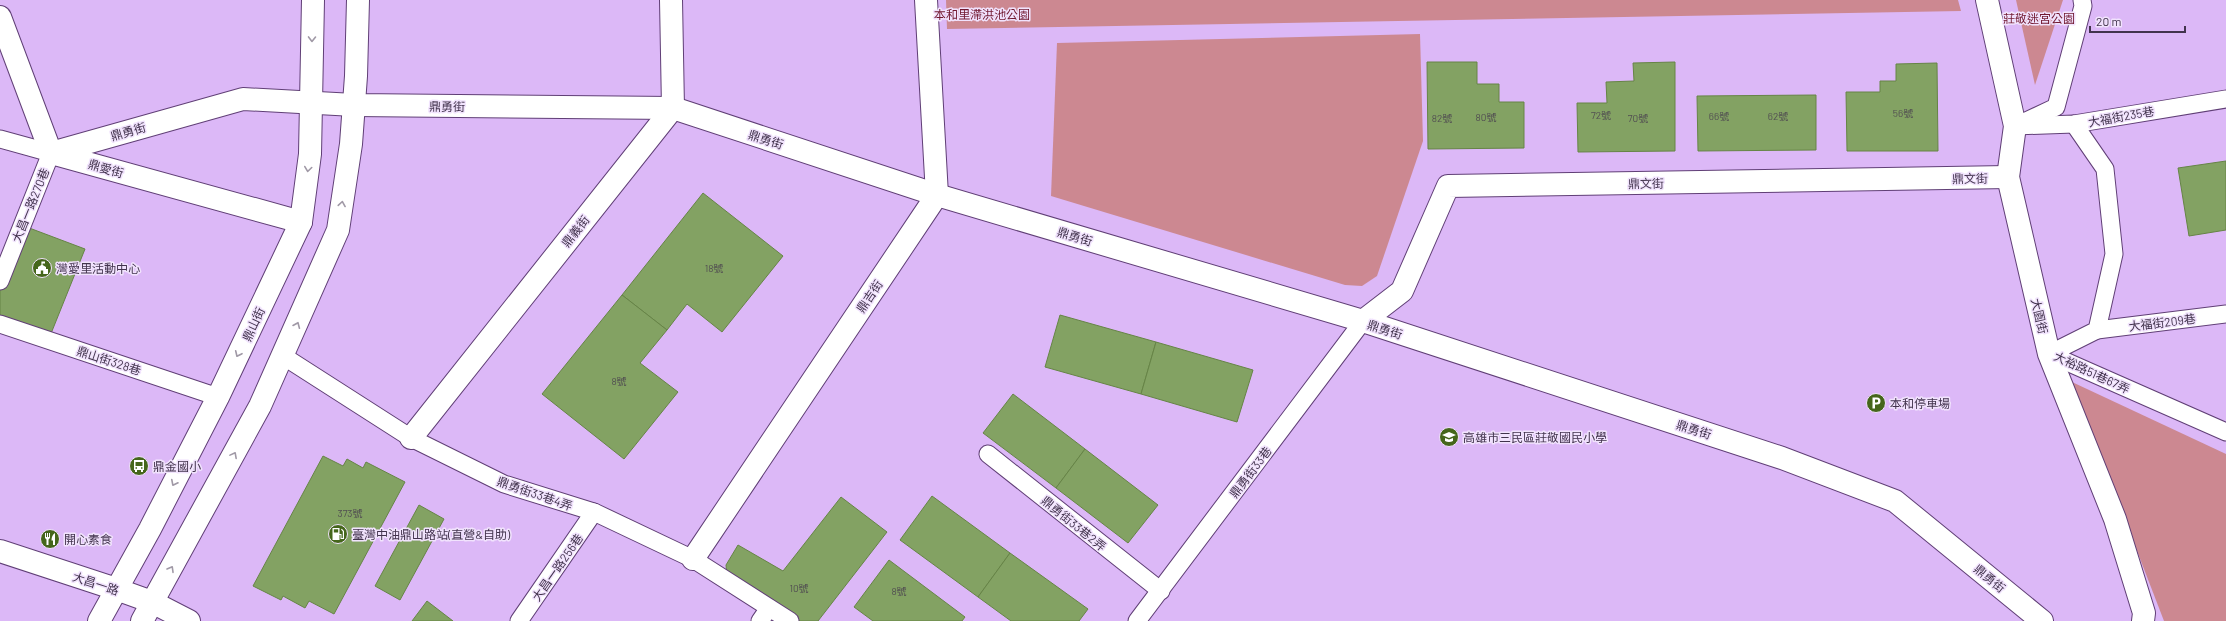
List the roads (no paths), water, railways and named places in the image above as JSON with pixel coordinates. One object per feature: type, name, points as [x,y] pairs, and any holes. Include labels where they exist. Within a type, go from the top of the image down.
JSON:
[{"type":"street","name":"鼎山街","points":[[99,621],[150,529],[218,397],[301,222],[310,154],[313,0]]},
{"type":"street","points":[[147,612],[256,413],[283,356],[338,230],[351,144],[358,0]]},
{"type":"street","points":[[671,0],[673,108]]},
{"type":"street","points":[[926,0],[936,195]]},
{"type":"street","name":"大園街","points":[[1987,0],[2015,126],[2008,177],[2049,354],[2115,519],[2144,613],[2143,621]]},
{"type":"street","points":[[0,16],[51,153]]},
{"type":"street","name":"鼎勇街","points":[[51,153],[242,99],[354,105],[673,108],[936,195],[1363,321],[1782,458],[1895,501],[2042,621]]},
{"type":"street","name":"鼎義街","points":[[411,438],[673,108]]},
{"type":"street","name":"鼎愛街","points":[[51,153],[301,222]]},
{"type":"street","name":"鼎文街","points":[[1363,321],[1402,291],[1448,186],[2008,177]]},
{"type":"street","name":"鼎吉街","points":[[693,559],[936,195]]},
{"type":"street","name":"大昌一路","points":[[0,551],[116,588],[147,612],[189,621]]},
{"type":"lane","points":[[2015,126],[2056,107],[2083,6],[2082,0]]},
{"type":"lane","name":"大福街235巷","points":[[2015,126],[2074,124],[2226,99]]},
{"type":"lane","points":[[2074,124],[2105,169],[2114,254],[2097,330]]},
{"type":"lane","points":[[0,139],[51,153]]},
{"type":"lane","name":"大昌一路270巷","points":[[0,280],[51,153]]},
{"type":"lane","name":"大福街209巷","points":[[2097,330],[2226,314]]},
{"type":"lane","name":"鼎勇街33巷","points":[[1137,621],[1161,592],[1363,321]]},
{"type":"lane","name":"鼎山街328巷","points":[[0,324],[218,397]]},
{"type":"lane","name":"大裕路51巷67弄","points":[[2049,354],[2097,330]]},
{"type":"lane","name":"大裕路51巷67弄","points":[[2049,354],[2226,432]]},
{"type":"lane","name":"鼎勇街33巷4弄","points":[[283,356],[411,438],[504,484],[594,512],[693,559],[764,614],[790,621]]},
{"type":"lane","name":"鼎勇街33巷2弄","points":[[988,454],[1161,592]]},
{"type":"lane","name":"大昌一路256巷","points":[[519,621],[594,512]]},
{"type":"place","name":"灣愛里活動中心","points":[[42,268]]},
{"type":"place","name":"本和停車場","points":[[1876,403]]},
{"type":"place","name":"高雄市三民區莊敬國民小學","points":[[1449,437]]},
{"type":"place","name":"鼎金國小","points":[[139,466]]},
{"type":"place","name":"臺灣中油鼎山路站(直營&自助)","points":[[338,534]]},
{"type":"place","name":"開心素食","points":[[50,539]]},
{"type":"park label","name":"本和里滯洪池公園","points":[[982,14]]},
{"type":"park label","name":"莊敬迷宮公園","points":[[2039,18]]}]
